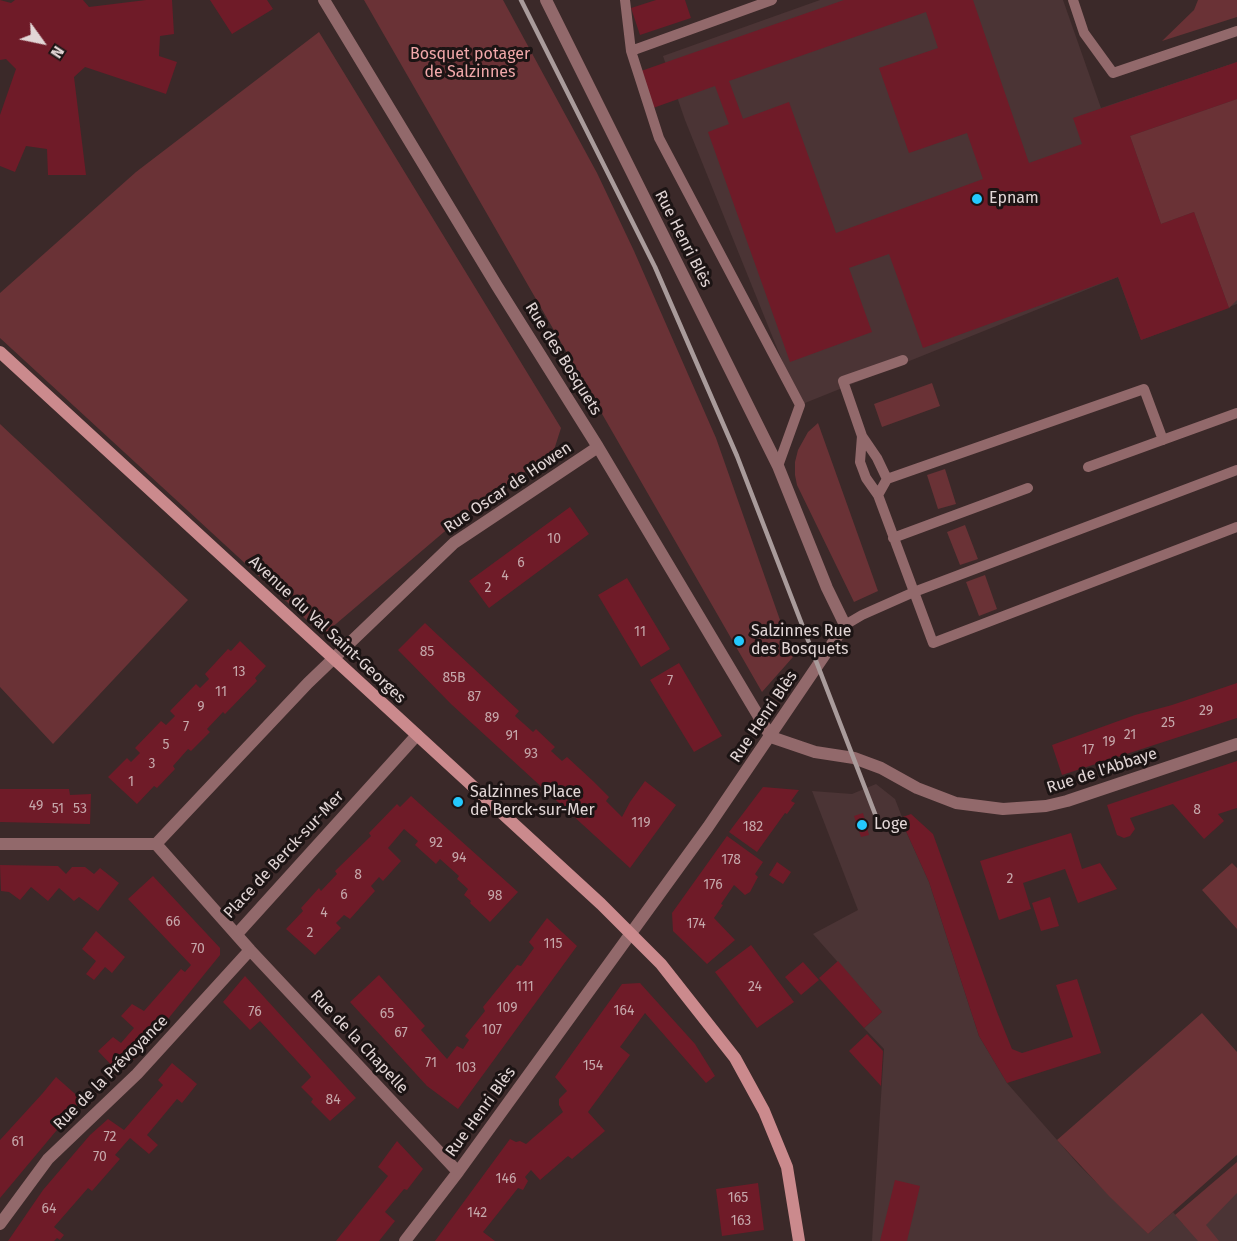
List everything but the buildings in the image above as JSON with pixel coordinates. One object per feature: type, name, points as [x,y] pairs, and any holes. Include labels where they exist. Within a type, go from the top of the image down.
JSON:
[{"type":"main road","name":"Avenue du Val Saint-Georges","points":[[0,352],[601,904],[661,964],[735,1058],[764,1111],[787,1167],[799,1241]]},
{"type":"street","name":"Rue des Bosquets","points":[[324,0],[497,286],[598,447],[771,737]]},
{"type":"street","name":"Rue Henri Blès","points":[[405,1241],[631,934],[771,737],[845,625],[827,588],[778,466],[546,0]]},
{"type":"street","name":"Rue Oscar de Howen","points":[[334,658],[454,543],[598,447]]},
{"type":"street","points":[[0,844],[156,844],[334,658]]},
{"type":"street","name":"Place de Berck-sur-Mer","points":[[156,844],[237,934],[417,735]]},
{"type":"street","name":"Rue de l'Abbaye","points":[[771,737],[815,752],[854,758],[881,768],[917,788],[956,803],[1003,809],[1046,806],[1067,801],[1237,744]]},
{"type":"street","name":"Rue de la Chapelle","points":[[237,934],[458,1172]]},
{"type":"street","name":"Rue de la Prévoyance","points":[[0,1224],[48,1159],[137,1074],[250,950]]},
{"type":"lane","points":[[625,0],[631,51],[660,138],[800,405],[778,466]]},
{"type":"lane","points":[[631,51],[772,0]]},
{"type":"lane","points":[[1073,0],[1084,33],[1113,73],[1237,31]]},
{"type":"lane","points":[[887,479],[878,458],[862,436],[843,381],[903,360]]},
{"type":"lane","points":[[878,495],[887,479],[1144,389],[1162,440]]},
{"type":"lane","points":[[1088,467],[1237,413]]},
{"type":"lane","points":[[862,436],[860,462],[866,478],[878,495],[933,643],[1237,527]]},
{"type":"lane","points":[[845,625],[914,592],[1237,470]]},
{"type":"lane","points":[[893,538],[1028,488]]},
{"type":"shaded area","name":"Epnam","points":[[820,0],[1063,0],[1101,108],[1237,62],[1237,304],[1141,340],[1118,277],[800,405],[685,120],[663,56]]},
{"type":"shaded area","points":[[876,784],[895,799],[902,817],[900,818],[929,882],[979,1036],[1007,1083],[1079,1165],[1148,1234],[1173,1212],[1183,1224],[1237,1178],[1237,1241],[872,1241],[884,1049],[864,1028],[882,1012],[813,934],[858,910],[812,791],[852,794]]},
{"type":"green space","name":"Bosquet potager de Salzinnes","points":[[364,0],[503,0],[597,173],[634,251],[716,438],[793,657],[762,692]]},
{"type":"green space","points":[[1198,0],[1237,0],[1237,17],[1162,41],[1194,10]]},
{"type":"green space","points":[[319,32],[561,428],[554,450],[444,532],[323,635],[0,338],[0,293],[136,172]]},
{"type":"green space","points":[[1237,99],[1237,300],[1229,308],[1194,212],[1161,224],[1130,136]]},
{"type":"green space","points":[[932,383],[940,406],[882,427],[874,404]]},
{"type":"green space","points":[[818,423],[878,591],[854,602],[797,485],[795,462],[798,450],[808,432]]},
{"type":"green space","points":[[0,424],[188,600],[53,744],[0,687]]},
{"type":"green space","points":[[945,469],[956,504],[938,509],[927,475]]},
{"type":"green space","points":[[965,525],[978,559],[960,565],[947,532]]},
{"type":"green space","points":[[985,575],[997,609],[979,616],[966,582]]},
{"type":"green space","points":[[1232,863],[1237,868],[1237,929],[1202,890]]},
{"type":"green space","points":[[1202,1013],[1237,1052],[1237,1155],[1148,1234],[1057,1140]]},
{"type":"green space","points":[[1237,1162],[1237,1193],[1206,1225],[1219,1241],[1198,1241],[1175,1215]]},
{"type":"railway","points":[[521,0],[655,267],[737,456],[877,819]]},
{"type":"place","name":"Epnam","points":[[977,199]]},
{"type":"place","name":"Salzinnes Rue des Bosquets","points":[[739,641]]},
{"type":"place","name":"Salzinnes Place de Berck-sur-Mer","points":[[458,802]]},
{"type":"place","name":"Loge","points":[[862,825]]}]
